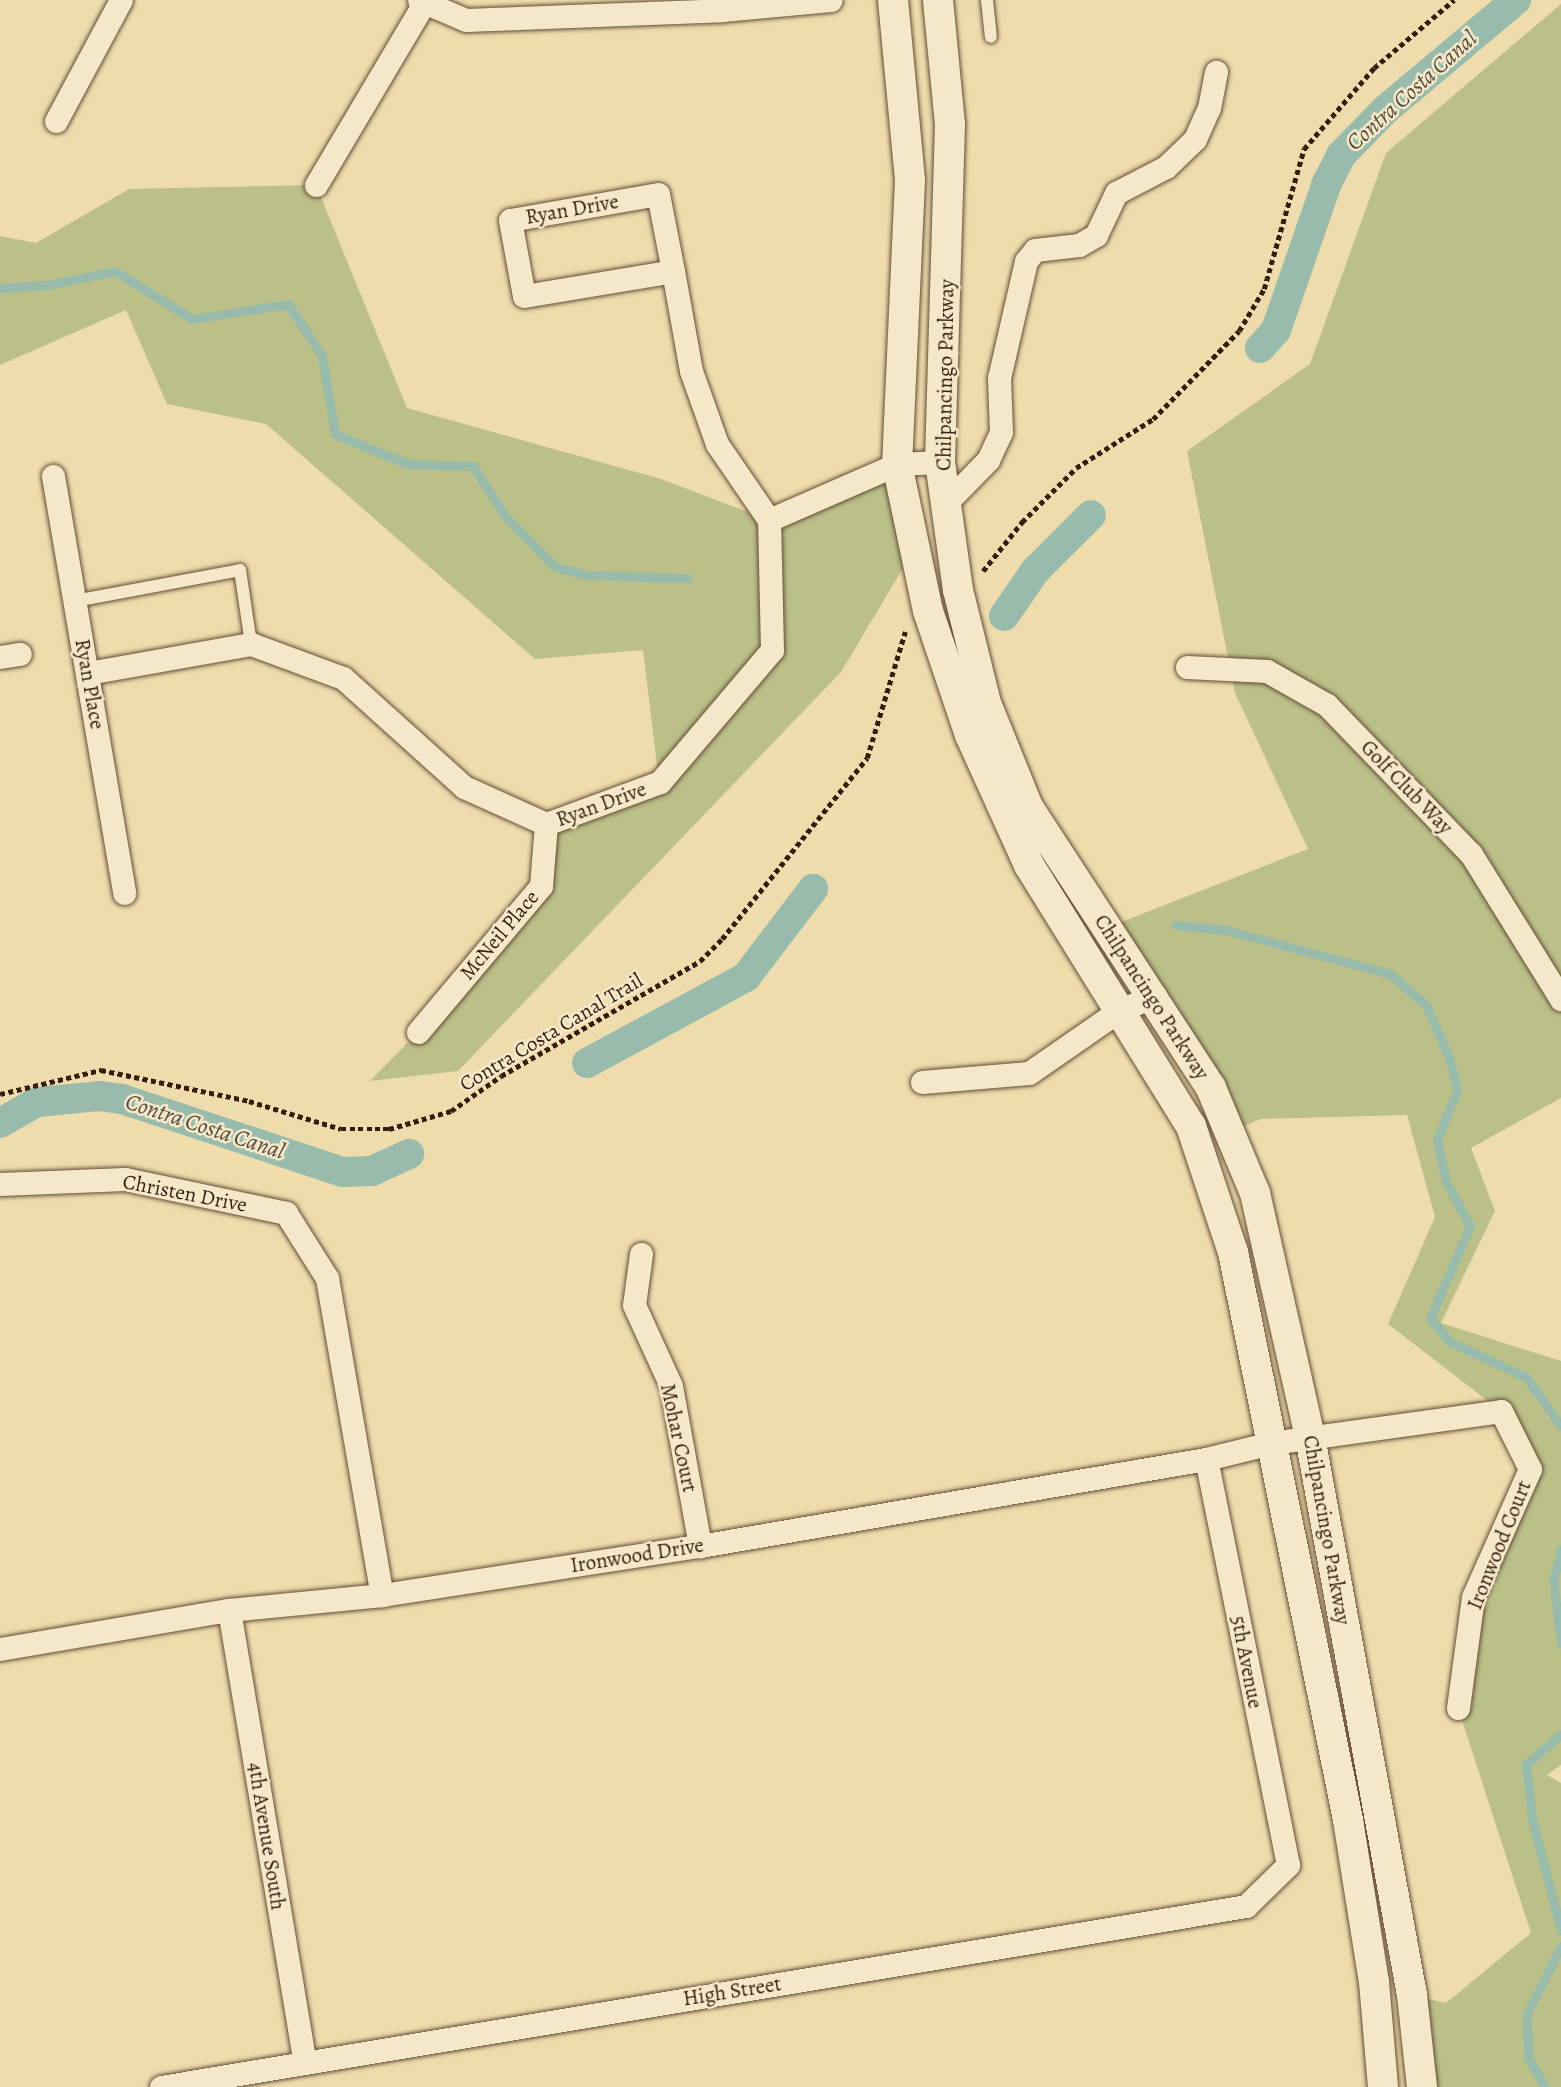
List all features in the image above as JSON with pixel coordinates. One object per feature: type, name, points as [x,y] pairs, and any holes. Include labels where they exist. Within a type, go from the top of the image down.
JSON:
[{"type":"street","points":[[56,121],[121,0]]},
{"type":"street","points":[[316,186],[424,1],[466,20],[831,0]]},
{"type":"street","name":"Chilpancingo Parkway","points":[[893,0],[910,180],[897,464],[928,611],[970,735],[1029,865],[1191,1126],[1233,1252],[1348,1820],[1374,1982],[1383,2087]]},
{"type":"street","name":"Chilpancingo Parkway","points":[[938,0],[950,124],[940,461],[958,590],[986,703],[1028,807],[1212,1088],[1255,1194],[1310,1437],[1412,1995],[1422,2087]]},
{"type":"street","points":[[945,504],[988,460],[1001,432],[999,378],[1026,261],[1035,250],[1079,245],[1096,235],[1116,193],[1166,167],[1195,139],[1209,108],[1216,72]]},
{"type":"street","name":"Ryan Drive","points":[[251,643],[343,678],[464,788],[546,824],[660,782],[772,650],[769,520],[717,444],[691,371],[673,271],[658,194],[510,220],[524,296],[673,271]]},
{"type":"street","points":[[769,520],[897,464],[940,461]]},
{"type":"street","name":"Ryan Place","points":[[53,476],[124,893]]},
{"type":"street","points":[[88,673],[251,643]]},
{"type":"street","name":"Golf Club Way","points":[[1187,667],[1267,671],[1327,705],[1471,854],[1561,999]]},
{"type":"street","name":"McNeil Place","points":[[418,1032],[541,886],[546,824]]},
{"type":"street","points":[[922,1082],[1029,1073],[1120,1010],[1154,996]]},
{"type":"street","name":"Christen Drive","points":[[0,1184],[125,1179],[286,1213],[327,1278],[382,1595]]},
{"type":"street","name":"Mohar Court","points":[[640,1254],[634,1305],[671,1386],[699,1546]]},
{"type":"street","name":"Ironwood Court","points":[[1271,1443],[1501,1411],[1530,1469],[1473,1597],[1458,1708]]},
{"type":"street","name":"Ironwood Drive","points":[[0,1649],[229,1610],[382,1595],[699,1546],[1206,1459],[1271,1443]]},
{"type":"street","name":"5th Avenue","points":[[1206,1459],[1287,1865]]},
{"type":"street","name":"4th Avenue South","points":[[229,1610],[305,2062]]},
{"type":"street","name":"High Street","points":[[161,2087],[1247,1906],[1287,1865]]},
{"type":"lane","points":[[987,0],[991,37]]},
{"type":"lane","points":[[75,601],[240,570],[251,643]]},
{"type":"path","points":[[958,590],[975,581],[1022,522],[1076,468],[1153,419],[1239,331],[1264,289],[1304,149],[1374,68],[1454,0]]},
{"type":"path","name":"Contra Costa Canal Trail","points":[[0,1094],[101,1070],[249,1101],[341,1129],[389,1129],[451,1111],[501,1076],[700,961],[722,939],[867,758],[879,730],[897,646],[907,629],[928,611]]},
{"type":"green space","points":[[1561,4],[1561,1098],[1471,1148],[1495,1211],[1441,1323],[1561,1361],[1561,1765],[1547,1775],[1561,1783],[1561,2087],[1422,2087],[1412,1995],[1446,2003],[1531,1933],[1458,1708],[1462,1659],[1530,1469],[1501,1411],[1388,1324],[1435,1217],[1407,1115],[1261,1119],[1230,1132],[1106,928],[1308,849],[1235,693],[1187,451],[1310,364],[1386,153]]},
{"type":"green space","points":[[316,185],[407,408],[661,479],[769,520],[897,464],[915,548],[841,672],[458,1071],[370,1081],[418,1032],[541,886],[546,824],[659,782],[643,650],[535,659],[266,424],[167,404],[126,310],[0,365],[0,236],[36,243],[129,189]]},
{"type":"waterway","name":"Contra Costa Canal","points":[[1260,348],[1276,330],[1327,183],[1341,155],[1385,110],[1516,0]]},
{"type":"waterway","points":[[0,288],[47,285],[115,271],[192,319],[288,304],[322,356],[335,434],[408,464],[473,466],[505,516],[554,566],[585,575],[687,578]]},
{"type":"waterway","name":"Contra Costa Canal","points":[[1004,616],[1035,571],[1091,515]]},
{"type":"waterway","name":"Contra Costa Canal","points":[[587,1063],[746,977],[813,889]]},
{"type":"waterway","points":[[1175,925],[1226,930],[1390,974],[1426,1005],[1449,1057],[1457,1090],[1437,1140],[1446,1182],[1470,1226],[1430,1318],[1450,1342],[1526,1377],[1561,1426]]},
{"type":"waterway","name":"Contra Costa Canal","points":[[0,1123],[37,1102],[99,1096],[122,1099],[343,1172],[372,1171],[409,1154]]},
{"type":"waterway","points":[[1561,1549],[1553,1580],[1561,1643]]},
{"type":"waterway","points":[[1561,1734],[1526,1764],[1532,1819],[1561,1930]]},
{"type":"waterway","points":[[1545,2087],[1528,2058],[1527,2013],[1561,1946]]}]
